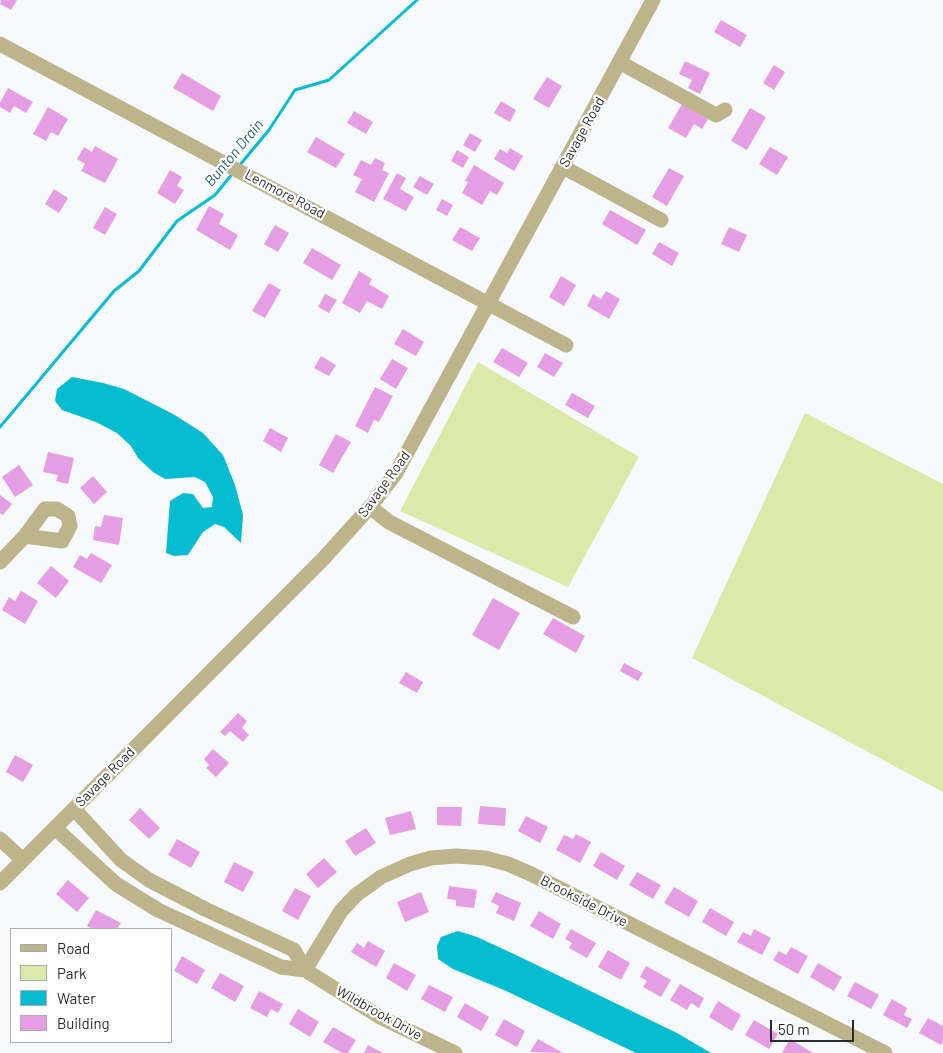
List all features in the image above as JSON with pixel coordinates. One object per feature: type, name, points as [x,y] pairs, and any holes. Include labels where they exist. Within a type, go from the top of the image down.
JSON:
[{"type":"street","name":"Savage Road","points":[[2,878],[23,860],[324,558],[370,507],[400,466],[652,0]]},
{"type":"street","name":"Lenmore Road","points":[[0,44],[566,345]]},
{"type":"street","points":[[620,62],[716,115],[725,110]]},
{"type":"street","points":[[563,167],[661,220]]},
{"type":"street","points":[[370,507],[389,522],[572,617]]},
{"type":"street","points":[[0,562],[24,536]]},
{"type":"street","name":"Wildbrook Drive","points":[[74,809],[121,860],[169,891],[294,950],[305,970]]},
{"type":"street","name":"Wildbrook Drive","points":[[55,828],[116,884],[158,910],[281,967],[305,970],[380,1017],[455,1053]]},
{"type":"street","points":[[0,839],[23,860]]},
{"type":"street","name":"Brookside Drive","points":[[305,970],[341,911],[356,895],[381,877],[410,864],[432,858],[456,856],[484,858],[525,871],[885,1053]]},
{"type":"street","points":[[158,910],[169,891]]},
{"type":"green space","points":[[478,362],[639,457],[568,587],[400,511]]},
{"type":"green space","points":[[805,413],[943,484],[943,792],[692,658]]},
{"type":"water","points":[[72,377],[124,389],[173,414],[203,433],[223,455],[235,485],[243,515],[241,543],[224,527],[215,524],[203,532],[188,555],[174,556],[166,553],[170,501],[183,493],[193,494],[203,508],[212,507],[213,497],[205,482],[195,477],[165,479],[153,472],[138,458],[131,446],[117,433],[96,422],[62,410],[55,401],[57,389]]},
{"type":"water","points":[[458,931],[477,937],[516,955],[677,1033],[711,1053],[636,1053],[504,990],[453,969],[438,959],[437,946],[441,937]]},
{"type":"building","points":[[1,0],[17,0],[11,10],[0,4]]},
{"type":"building","points":[[721,20],[747,35],[740,47],[714,32]]},
{"type":"building","points":[[685,61],[710,73],[700,94],[688,88],[692,80],[679,74]]},
{"type":"building","points":[[774,65],[785,72],[774,90],[763,83]]},
{"type":"building","points":[[182,73],[221,96],[213,111],[173,88]]},
{"type":"building","points":[[547,77],[562,86],[549,108],[533,99]]},
{"type":"building","points":[[8,88],[33,102],[26,113],[14,106],[10,113],[0,107],[0,103]]},
{"type":"building","points":[[501,101],[516,110],[510,122],[494,113]]},
{"type":"building","points":[[682,104],[708,119],[702,129],[694,124],[686,138],[668,128]]},
{"type":"building","points":[[48,107],[68,119],[58,136],[51,132],[46,141],[33,134]]},
{"type":"building","points":[[750,108],[766,117],[747,150],[731,141]]},
{"type":"building","points":[[354,111],[373,122],[366,134],[347,123]]},
{"type":"building","points":[[470,133],[482,140],[475,152],[463,145]]},
{"type":"building","points":[[316,137],[345,154],[336,168],[307,152]]},
{"type":"building","points":[[95,146],[118,159],[105,183],[81,171],[85,164],[77,159],[84,147],[92,152]]},
{"type":"building","points":[[770,147],[788,157],[777,175],[759,164]]},
{"type":"building","points":[[510,148],[523,156],[514,171],[494,159],[500,149],[507,153]]},
{"type":"building","points":[[457,150],[469,157],[463,168],[451,161]]},
{"type":"building","points":[[375,158],[385,163],[382,170],[389,173],[374,202],[355,192],[362,179],[353,175],[361,160],[371,165]]},
{"type":"building","points":[[474,165],[504,183],[497,195],[490,191],[482,205],[462,193],[468,182],[465,181]]},
{"type":"building","points":[[669,168],[684,176],[667,206],[652,197]]},
{"type":"building","points":[[170,170],[182,177],[177,186],[184,190],[175,204],[157,193]]},
{"type":"building","points":[[397,173],[406,178],[400,189],[414,197],[406,211],[383,199]]},
{"type":"building","points":[[420,176],[434,184],[427,195],[413,187]]},
{"type":"building","points":[[54,189],[68,198],[59,213],[45,204]]},
{"type":"building","points":[[442,199],[453,205],[447,216],[436,210]]},
{"type":"building","points":[[209,206],[224,214],[219,224],[238,235],[230,250],[196,230]]},
{"type":"building","points":[[105,207],[117,214],[105,235],[93,228]]},
{"type":"building","points":[[610,210],[646,230],[637,245],[602,224]]},
{"type":"building","points":[[275,225],[289,233],[278,252],[264,244]]},
{"type":"building","points":[[460,227],[480,238],[472,251],[452,240]]},
{"type":"building","points":[[729,227],[747,235],[739,252],[721,244]]},
{"type":"building","points":[[659,242],[679,253],[672,266],[652,254]]},
{"type":"building","points":[[312,248],[341,265],[332,280],[303,263]]},
{"type":"building","points":[[359,271],[372,279],[369,284],[389,296],[382,309],[367,301],[360,313],[342,303]]},
{"type":"building","points":[[561,276],[576,285],[564,306],[549,297]]},
{"type":"building","points":[[269,283],[281,290],[265,318],[252,311]]},
{"type":"building","points":[[606,291],[620,299],[609,319],[587,306],[593,294],[601,299]]},
{"type":"building","points":[[325,294],[337,300],[329,313],[318,307]]},
{"type":"building","points":[[403,329],[424,342],[416,356],[394,344]]},
{"type":"building","points":[[502,348],[528,363],[519,377],[493,362]]},
{"type":"building","points":[[545,353],[563,363],[554,377],[537,367]]},
{"type":"building","points":[[321,356],[336,365],[329,376],[314,368]]},
{"type":"building","points":[[392,359],[408,368],[396,389],[380,379]]},
{"type":"building","points":[[375,387],[393,396],[379,422],[374,420],[368,433],[355,426]]},
{"type":"building","points":[[572,393],[595,406],[588,418],[565,405]]},
{"type":"building","points":[[270,428],[288,438],[281,452],[263,441]]},
{"type":"building","points":[[336,434],[351,442],[333,473],[319,465]]},
{"type":"building","points":[[48,452],[74,458],[68,484],[56,481],[58,475],[43,472]]},
{"type":"building","points":[[19,465],[33,485],[15,497],[2,477]]},
{"type":"building","points":[[93,476],[107,492],[94,504],[80,488]]},
{"type":"building","points":[[0,495],[12,504],[3,515],[0,513]]},
{"type":"building","points":[[104,515],[123,518],[119,545],[93,540],[95,526],[101,527]]},
{"type":"building","points":[[91,553],[112,565],[101,583],[73,567],[80,555],[87,559]]},
{"type":"building","points":[[51,566],[69,581],[56,598],[37,583]]},
{"type":"building","points":[[21,591],[38,601],[25,624],[2,610],[9,597],[15,601]]},
{"type":"building","points":[[493,598],[520,613],[499,650],[472,635]]},
{"type":"building","points":[[553,618],[585,636],[576,653],[543,634]]},
{"type":"building","points":[[624,663],[643,673],[638,681],[620,671]]},
{"type":"building","points":[[406,672],[423,682],[417,693],[399,683]]},
{"type":"building","points":[[238,713],[247,721],[242,728],[249,735],[243,742],[230,731],[225,736],[220,732]]},
{"type":"building","points":[[213,749],[229,763],[216,777],[206,768],[209,765],[204,759]]},
{"type":"building","points":[[15,755],[33,765],[23,782],[6,772]]},
{"type":"building","points":[[480,806],[506,808],[505,826],[478,824]]},
{"type":"building","points":[[437,807],[462,807],[461,826],[437,825]]},
{"type":"building","points":[[140,808],[160,828],[149,839],[129,820]]},
{"type":"building","points":[[411,811],[416,829],[390,835],[385,818]]},
{"type":"building","points":[[526,816],[548,827],[540,843],[518,831]]},
{"type":"building","points":[[366,828],[376,843],[355,856],[345,841]]},
{"type":"building","points":[[576,834],[591,842],[580,863],[556,850],[564,835],[573,839]]},
{"type":"building","points":[[177,839],[200,852],[191,868],[168,855]]},
{"type":"building","points":[[601,852],[625,866],[617,880],[593,866]]},
{"type":"building","points":[[324,858],[337,872],[318,888],[306,874]]},
{"type":"building","points":[[234,862],[254,872],[243,892],[224,882]]},
{"type":"building","points":[[637,872],[661,885],[653,899],[629,885]]},
{"type":"building","points":[[68,880],[89,898],[77,912],[56,894]]},
{"type":"building","points":[[449,886],[477,890],[474,908],[456,906],[456,900],[447,899]]},
{"type":"building","points":[[674,887],[698,901],[689,917],[664,903]]},
{"type":"building","points":[[295,888],[311,896],[298,920],[282,911]]},
{"type":"building","points":[[421,892],[429,912],[405,922],[397,902]]},
{"type":"building","points":[[496,892],[521,903],[514,921],[496,913],[499,906],[491,902]]},
{"type":"building","points":[[710,908],[734,922],[726,936],[702,922]]},
{"type":"building","points":[[96,910],[121,923],[118,928],[91,928],[87,926]]},
{"type":"building","points":[[539,911],[561,924],[553,939],[530,926]]},
{"type":"building","points":[[571,929],[596,943],[587,958],[569,948],[572,943],[565,939]]},
{"type":"building","points":[[754,929],[771,938],[762,955],[737,942],[743,932],[751,936]]},
{"type":"building","points":[[368,941],[385,951],[376,967],[351,952],[357,943],[364,948]]},
{"type":"building","points":[[791,947],[808,956],[798,974],[773,960],[779,951],[786,955]]},
{"type":"building","points":[[608,950],[630,963],[621,980],[598,967]]},
{"type":"building","points":[[182,956],[205,970],[197,984],[174,971]]},
{"type":"building","points":[[394,963],[416,975],[407,991],[386,978]]},
{"type":"building","points":[[818,963],[842,977],[834,991],[810,977]]},
{"type":"building","points":[[646,966],[671,980],[661,997],[643,987],[647,981],[640,977]]},
{"type":"building","points":[[220,973],[244,986],[235,1002],[211,988]]},
{"type":"building","points":[[855,982],[879,995],[871,1009],[847,996]]},
{"type":"building","points":[[680,984],[704,998],[699,1008],[691,1003],[687,1010],[670,1000]]},
{"type":"building","points":[[429,985],[453,997],[445,1012],[421,999]]},
{"type":"building","points":[[259,991],[283,1004],[278,1013],[271,1009],[267,1017],[250,1008]]},
{"type":"building","points":[[892,999],[907,1008],[904,1015],[912,1019],[907,1028],[883,1015]]},
{"type":"building","points":[[718,1001],[741,1015],[732,1031],[709,1017]]},
{"type":"building","points":[[465,1003],[489,1017],[481,1031],[457,1017]]},
{"type":"building","points":[[298,1009],[319,1022],[310,1037],[289,1024]]},
{"type":"building","points":[[928,1018],[943,1026],[943,1041],[941,1045],[919,1033]]},
{"type":"building","points":[[504,1019],[525,1031],[517,1047],[495,1035]]},
{"type":"building","points":[[754,1020],[778,1034],[769,1049],[745,1035]]},
{"type":"building","points":[[333,1027],[356,1040],[348,1053],[342,1053],[323,1042]]},
{"type":"building","points":[[538,1039],[563,1053],[530,1052]]},
{"type":"building","points":[[790,1039],[813,1053],[782,1053]]},
{"type":"building","points":[[368,1045],[383,1053],[364,1053]]},
{"type":"waterway","name":"Bunton Drain","points":[[239,166],[269,130],[295,90],[329,80],[417,0]]},
{"type":"waterway","name":"Bunton Drain","points":[[0,427],[114,291],[139,271],[177,221],[215,195],[233,173]]}]
